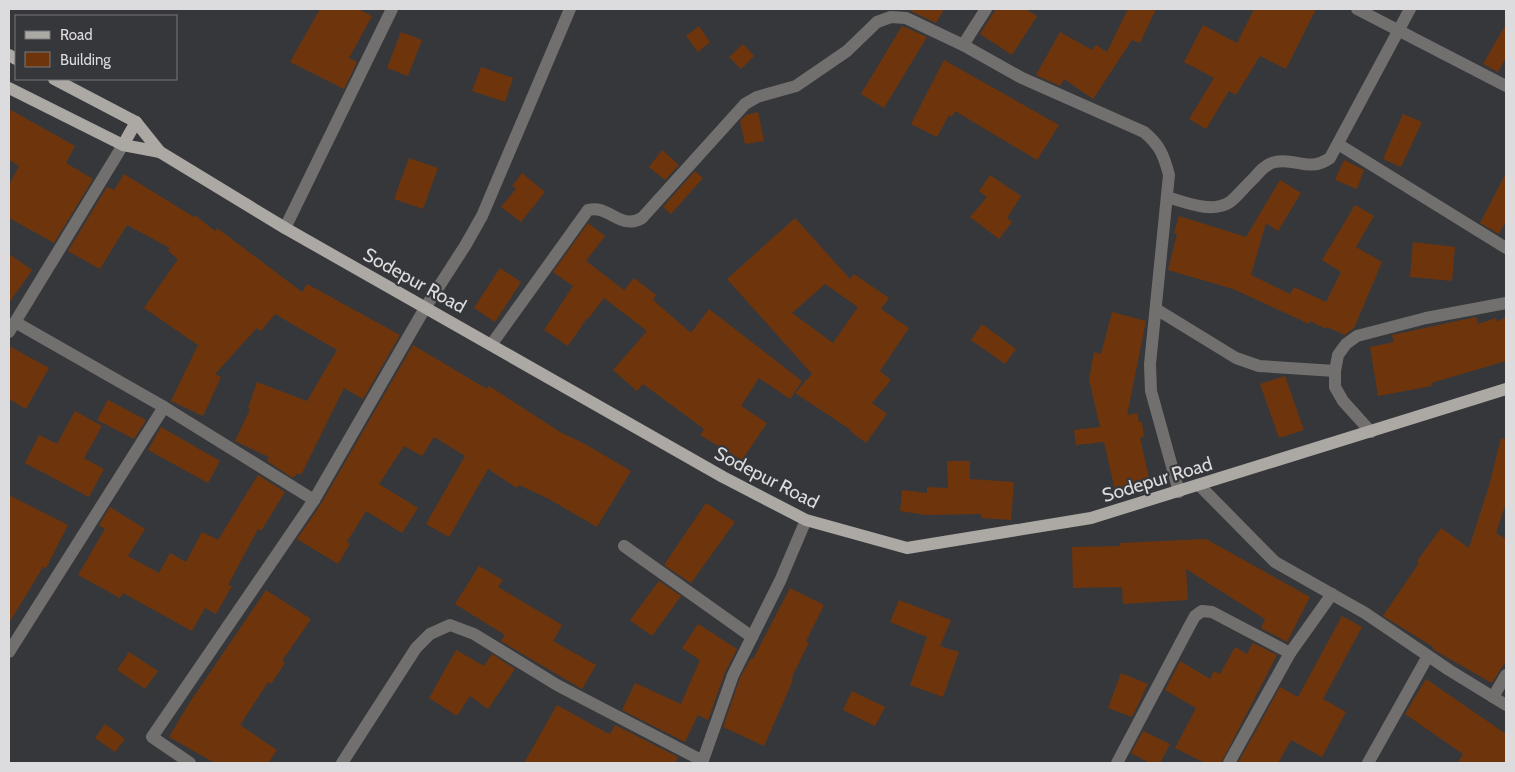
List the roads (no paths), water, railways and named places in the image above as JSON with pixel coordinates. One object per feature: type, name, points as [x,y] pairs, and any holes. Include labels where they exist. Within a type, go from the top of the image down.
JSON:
[{"type":"main road","name":"Sodepur Road","points":[[56,80],[136,122],[160,152],[285,228],[722,477],[806,520],[907,548],[1091,518],[1200,486],[1506,390]]},
{"type":"main road","name":"Sodepur Road","points":[[9,88],[123,145],[160,152]]},
{"type":"main road","points":[[123,145],[136,122]]},
{"type":"street","points":[[285,228],[392,9]]},
{"type":"street","points":[[190,763],[152,737],[314,500],[425,308],[465,246],[482,216],[570,9]]},
{"type":"street","points":[[963,45],[986,9]]},
{"type":"street","points":[[1357,9],[1506,86]]},
{"type":"street","points":[[1166,197],[1200,206],[1216,207],[1229,203],[1266,165],[1276,161],[1321,164],[1330,158],[1410,9]]},
{"type":"street","points":[[491,345],[588,210],[603,209],[621,221],[629,223],[642,218],[745,104],[757,97],[796,86],[847,51],[877,22],[891,17],[906,18],[963,45],[1022,78],[1144,132],[1155,141],[1163,152],[1169,175],[1150,364],[1152,392],[1178,492]]},
{"type":"street","points":[[1338,144],[1506,248]]},
{"type":"street","points":[[123,145],[12,327],[164,407],[314,500]]},
{"type":"street","points":[[1371,432],[1343,401],[1335,387],[1335,370],[1338,355],[1346,344],[1357,336],[1426,318],[1506,303]]},
{"type":"street","points":[[1156,309],[1236,358],[1259,366],[1335,370]]},
{"type":"street","points":[[9,652],[164,407]]},
{"type":"street","points":[[1200,486],[1275,562],[1365,613],[1506,706]]},
{"type":"street","points":[[342,763],[416,648],[430,634],[450,625],[474,634],[557,685],[703,762],[733,675],[806,520]]},
{"type":"street","points":[[624,546],[752,637]]},
{"type":"street","points":[[1228,763],[1290,653],[1332,594]]},
{"type":"street","points":[[1117,763],[1190,625],[1202,611],[1212,612],[1290,653]]},
{"type":"street","points":[[1368,763],[1428,656]]},
{"type":"street","points":[[1493,697],[1506,676]]}]
